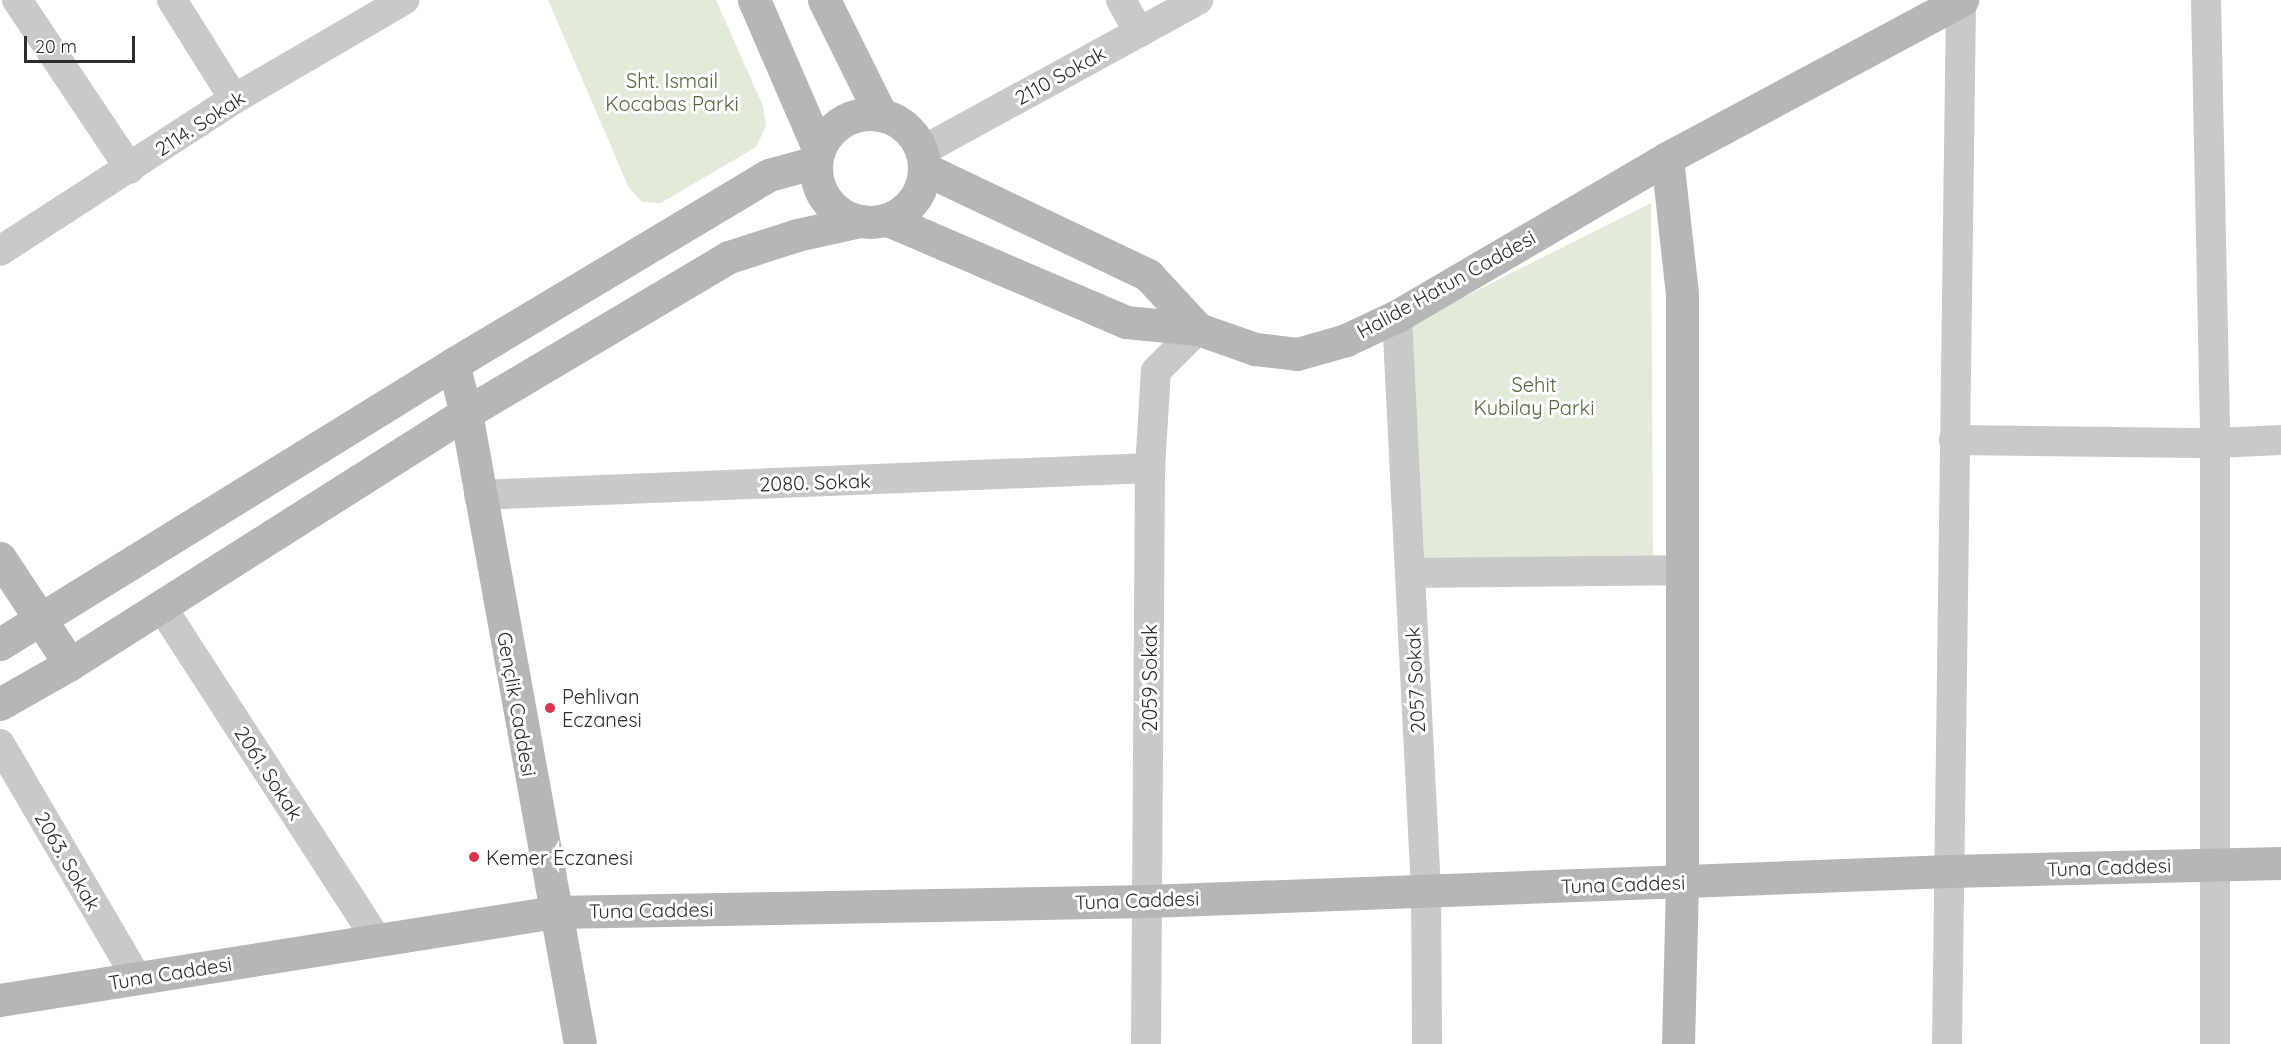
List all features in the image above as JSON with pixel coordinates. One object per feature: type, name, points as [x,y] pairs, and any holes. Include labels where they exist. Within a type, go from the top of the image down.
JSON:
[{"type":"street","points":[[17,0],[130,169]]},
{"type":"street","points":[[171,0],[234,99]]},
{"type":"street","points":[[754,0],[818,156],[818,184],[824,198],[846,217],[874,220],[1126,322],[1198,329]]},
{"type":"street","points":[[824,0],[881,115]]},
{"type":"street","points":[[1121,0],[1139,32]]},
{"type":"street","name":"2110 Sokak","points":[[923,160],[1139,32],[1198,0]]},
{"type":"street","points":[[1947,1044],[1962,0]]},
{"type":"street","name":"Halide Hatun Caddesi","points":[[923,160],[1148,275],[1198,329],[1255,349],[1297,354],[1346,340],[1396,316],[1667,158],[1962,0]]},
{"type":"street","points":[[2206,0],[2215,443],[2215,1044]]},
{"type":"street","name":"2114. Sokak","points":[[0,251],[130,169],[234,99],[388,3]]},
{"type":"street","points":[[0,644],[453,364],[769,175],[818,156],[830,131],[845,120],[863,114],[881,115],[898,122],[912,134],[923,160],[921,187],[912,203],[874,220],[797,235],[729,257],[466,413],[70,664],[0,704]]},
{"type":"street","points":[[1667,158],[1682,294],[1682,882],[1678,1044]]},
{"type":"street","name":"2057 Sokak","points":[[1396,316],[1426,890],[1427,1044]]},
{"type":"street","name":"2059 Sokak","points":[[1146,1044],[1150,468],[1156,370],[1198,329]]},
{"type":"street","name":"Gençlik Caddesi","points":[[453,364],[466,413],[580,1044]]},
{"type":"street","points":[[1954,441],[2215,443],[2281,440]]},
{"type":"street","name":"2080. Sokak","points":[[479,495],[1150,468]]},
{"type":"street","points":[[0,558],[70,664]]},
{"type":"street","points":[[1410,573],[1682,570]]},
{"type":"street","name":"2061. Sokak","points":[[161,606],[377,940]]},
{"type":"street","name":"2063. Sokak","points":[[0,744],[137,978]]},
{"type":"street","name":"Tuna Caddesi","points":[[0,1000],[555,912],[1148,901],[1949,871],[2281,863]]},
{"type":"green space","name":"Sht. Ismail Kocabas Parki","points":[[548,0],[716,0],[763,106],[766,126],[756,147],[661,203],[642,202],[629,188]]},
{"type":"green space","name":"Sehit Kubilay Parki","points":[[1651,203],[1653,561],[1425,568],[1412,323]]},
{"type":"place","name":"Pehlivan Eczanesi","points":[[550,708]]},
{"type":"place","name":"Kemer Eczanesi","points":[[474,857]]}]
